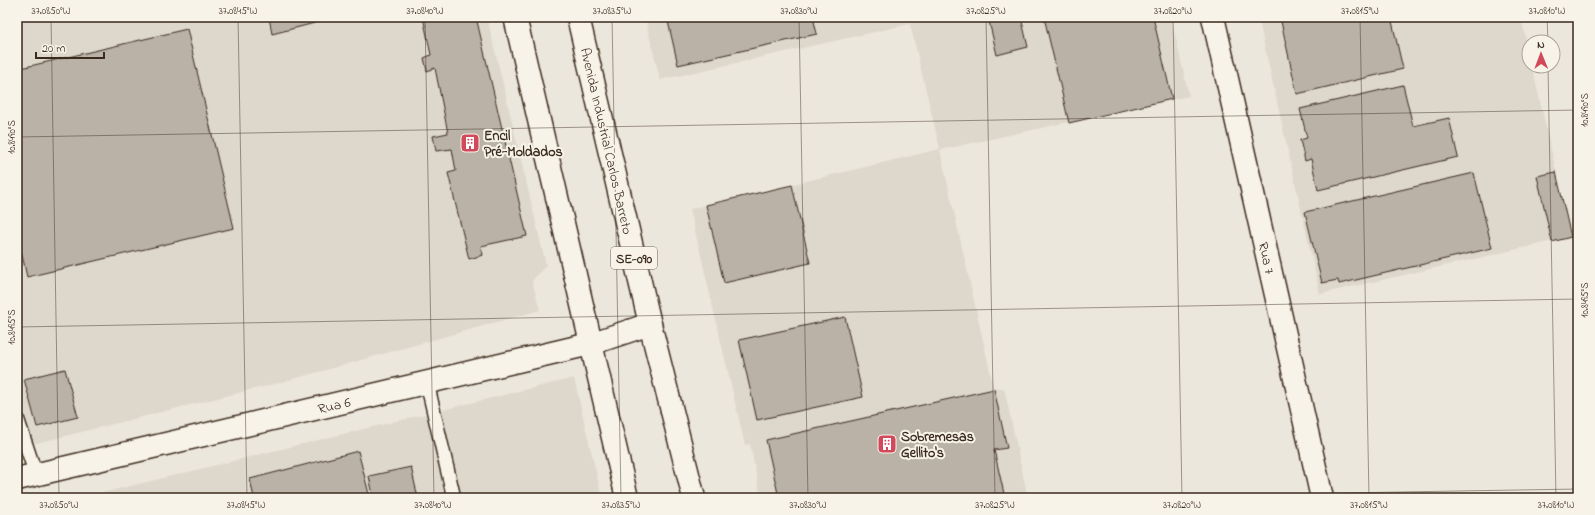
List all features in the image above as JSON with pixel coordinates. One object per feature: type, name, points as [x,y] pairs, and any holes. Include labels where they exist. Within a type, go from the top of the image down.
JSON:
[{"type":"street","points":[[515,17],[627,498]]},
{"type":"street","name":"Avenida Industrial Carlos Barreto","points":[[578,17],[650,324],[694,498]]},
{"type":"street","name":"Rua 7","points":[[1213,17],[1322,498]]},
{"type":"street","name":"Rua 6","points":[[27,477],[590,344],[650,324]]},
{"type":"lane","points":[[427,383],[454,498]]},
{"type":"lane","points":[[17,418],[27,477]]},
{"type":"shaded area","points":[[17,17],[487,17],[546,265],[532,281],[540,310],[286,381],[17,447]]},
{"type":"shaded area","points":[[645,17],[1171,17],[1189,96],[940,150],[994,389],[1004,388],[1028,498],[761,498],[750,444],[745,445],[690,209],[940,149],[910,24],[660,80]]},
{"type":"shaded area","points":[[1258,17],[1521,17],[1525,34],[1521,34],[1521,74],[1534,74],[1571,237],[1320,294]]},
{"type":"shaded area","points":[[574,378],[602,498],[81,498]]},
{"type":"building","points":[[269,17],[338,17],[272,34]]},
{"type":"building","name":"Encil Pré-Moldados","points":[[423,17],[476,17],[527,236],[481,246],[483,255],[469,259],[448,173],[456,171],[452,149],[436,151],[433,136],[448,133],[435,68],[427,71],[424,58],[431,55]]},
{"type":"building","points":[[667,17],[813,17],[817,34],[678,65]]},
{"type":"building","points":[[988,17],[1021,17],[1028,47],[997,55]]},
{"type":"building","points":[[1044,17],[1153,17],[1172,99],[1069,123]]},
{"type":"building","points":[[1280,17],[1391,17],[1403,69],[1297,94]]},
{"type":"building","points":[[187,29],[234,228],[27,277],[17,233],[17,69]]},
{"type":"building","points":[[1403,85],[1413,126],[1449,118],[1458,157],[1318,190],[1311,159],[1305,161],[1300,140],[1307,138],[1300,109]]},
{"type":"building","points":[[1556,172],[1571,237],[1552,242],[1537,176]]},
{"type":"building","points":[[1474,173],[1492,248],[1339,284],[1338,280],[1322,283],[1305,212]]},
{"type":"building","points":[[792,185],[810,263],[724,283],[706,205]]},
{"type":"building","points":[[845,317],[863,397],[757,420],[739,340]]},
{"type":"building","points":[[65,369],[78,417],[37,427],[24,379]]},
{"type":"building","name":"Sobremesas Gellito's","points":[[994,389],[1007,448],[994,450],[1005,498],[779,498],[766,440]]},
{"type":"building","points":[[358,451],[370,498],[254,498],[250,479]]},
{"type":"building","points":[[411,467],[418,498],[381,498],[380,494],[373,495],[369,476]]},
{"type":"place","name":"Encil Pré-Moldados","points":[[470,143]]},
{"type":"place","name":"Sobremesas Gellito's","points":[[887,444]]}]
